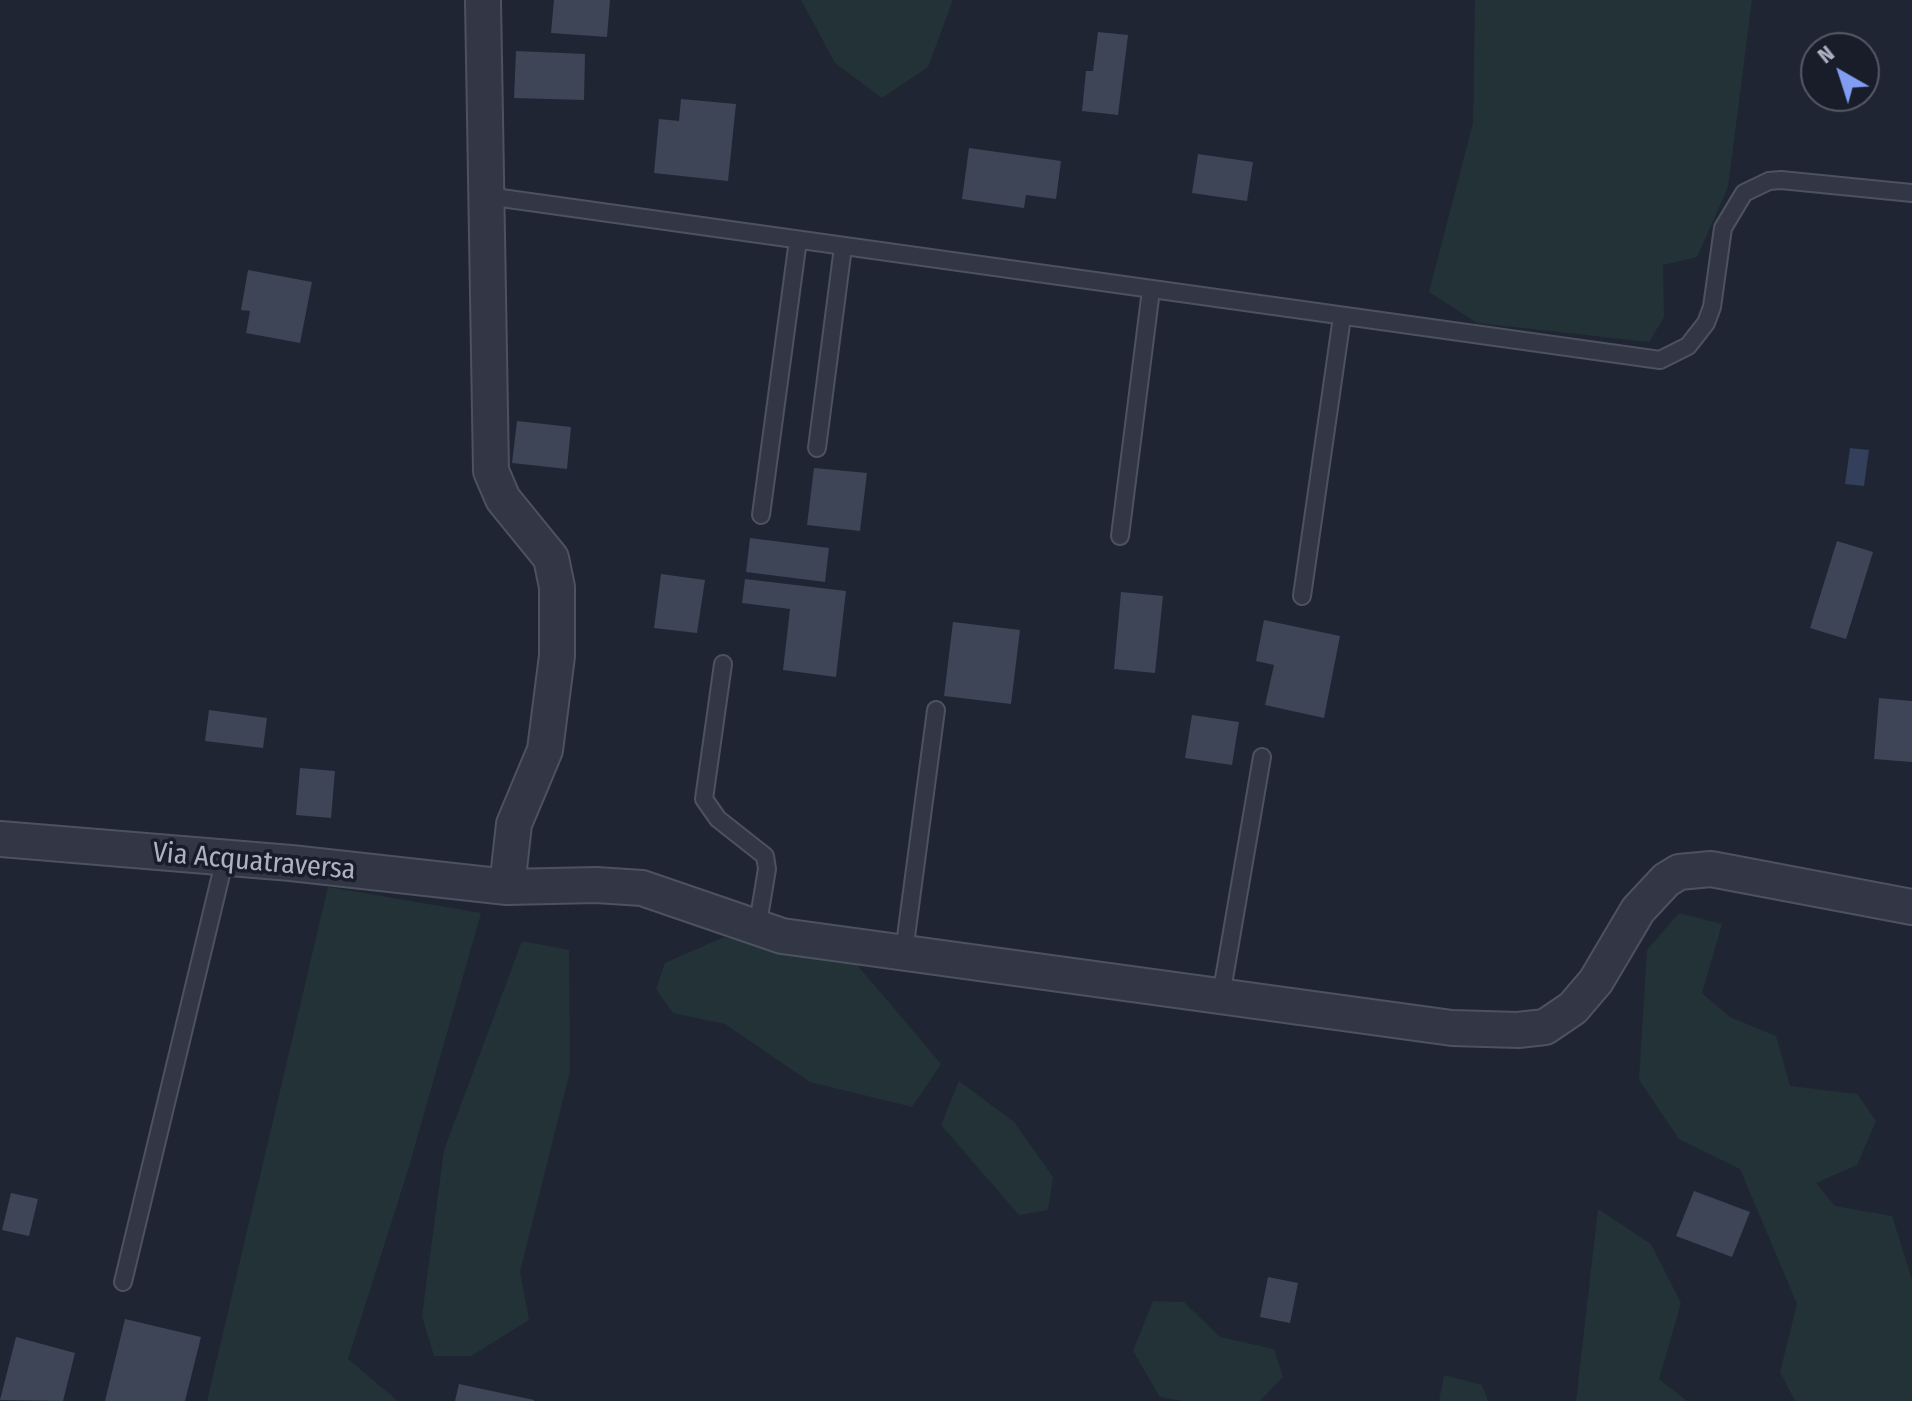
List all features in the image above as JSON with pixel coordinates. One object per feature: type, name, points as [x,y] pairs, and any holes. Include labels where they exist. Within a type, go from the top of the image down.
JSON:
[{"type":"street","points":[[483,0],[491,471],[503,499],[551,558],[557,587],[557,656],[545,750],[514,824],[507,887]]},
{"type":"street","name":"Via Acquatraversa","points":[[0,839],[507,887],[596,885],[642,888],[757,929],[1452,1028],[1536,1029],[1554,1023],[1573,1008],[1596,981],[1638,910],[1666,880],[1679,872],[1711,869],[1912,907]]},
{"type":"lane","points":[[487,196],[1660,360],[1688,346],[1706,323],[1712,307],[1723,228],[1744,193],[1769,181],[1781,180],[1912,193]]},
{"type":"lane","points":[[761,515],[798,240]]},
{"type":"lane","points":[[817,448],[843,247]]},
{"type":"lane","points":[[1120,536],[1151,290]]},
{"type":"lane","points":[[1302,596],[1342,317]]},
{"type":"lane","points":[[723,664],[704,799],[718,819],[765,856],[767,869],[757,929]]},
{"type":"lane","points":[[904,952],[936,710]]},
{"type":"lane","points":[[1221,996],[1262,757]]},
{"type":"lane","points":[[123,1282],[225,858]]},
{"type":"shaded area","points":[[801,0],[953,0],[928,67],[882,98],[835,63]]},
{"type":"shaded area","points":[[1475,0],[1752,0],[1728,187],[1697,257],[1663,265],[1664,317],[1649,342],[1477,323],[1429,292],[1473,123]]},
{"type":"shaded area","points":[[328,887],[481,913],[408,1170],[348,1359],[398,1401],[207,1401]]},
{"type":"shaded area","points":[[1679,913],[1722,924],[1702,993],[1730,1017],[1776,1036],[1790,1086],[1857,1094],[1876,1121],[1857,1165],[1816,1183],[1835,1206],[1892,1216],[1912,1279],[1912,1401],[1795,1401],[1780,1372],[1797,1304],[1740,1169],[1679,1139],[1639,1080],[1647,950]]},
{"type":"shaded area","points":[[724,937],[853,960],[941,1064],[912,1107],[810,1082],[725,1024],[673,1013],[656,989],[665,963]]},
{"type":"shaded area","points":[[522,941],[569,950],[570,1071],[520,1272],[529,1320],[471,1356],[434,1356],[422,1316],[444,1150]]},
{"type":"shaded area","points":[[959,1081],[1014,1122],[1053,1177],[1048,1210],[1019,1215],[941,1125]]},
{"type":"shaded area","points":[[1598,1209],[1651,1244],[1681,1303],[1659,1379],[1687,1401],[1576,1401]]},
{"type":"shaded area","points":[[1153,1301],[1184,1302],[1220,1337],[1274,1349],[1283,1377],[1260,1401],[1183,1401],[1160,1397],[1133,1351]]},
{"type":"shaded area","points":[[1444,1375],[1482,1385],[1488,1401],[1439,1401]]},
{"type":"water","points":[[1850,448],[1869,450],[1864,486],[1845,484]]},
{"type":"building","points":[[554,0],[610,0],[607,37],[551,33]]},
{"type":"building","points":[[1098,32],[1128,35],[1118,115],[1082,111],[1086,71],[1093,71]]},
{"type":"building","points":[[516,51],[585,54],[584,100],[514,98]]},
{"type":"building","points":[[681,99],[736,104],[728,181],[654,173],[659,119],[679,121]]},
{"type":"building","points":[[969,148],[1061,161],[1056,199],[1026,195],[1024,208],[962,199]]},
{"type":"building","points":[[1198,154],[1253,162],[1247,201],[1192,193]]},
{"type":"building","points":[[248,270],[312,282],[300,343],[246,333],[250,311],[241,310]]},
{"type":"building","points":[[517,421],[571,427],[567,469],[512,463]]},
{"type":"building","points":[[814,468],[867,473],[860,531],[807,525]]},
{"type":"building","points":[[750,538],[829,548],[825,582],[746,572]]},
{"type":"building","points":[[1837,541],[1873,552],[1846,639],[1810,628]]},
{"type":"building","points":[[661,574],[705,580],[697,633],[654,628]]},
{"type":"building","points":[[745,579],[846,591],[836,677],[783,670],[790,609],[742,603]]},
{"type":"building","points":[[1121,592],[1163,596],[1155,673],[1114,669]]},
{"type":"building","points":[[1264,620],[1340,636],[1324,718],[1265,705],[1274,665],[1256,661]]},
{"type":"building","points":[[953,622],[1020,630],[1011,704],[944,696]]},
{"type":"building","points":[[1879,698],[1912,701],[1912,762],[1874,759]]},
{"type":"building","points":[[209,710],[267,718],[263,748],[205,741]]},
{"type":"building","points":[[1192,715],[1239,722],[1232,765],[1185,758]]},
{"type":"building","points":[[300,768],[335,771],[331,818],[296,815]]},
{"type":"building","points":[[1694,1191],[1750,1212],[1732,1257],[1676,1236]]},
{"type":"building","points":[[11,1193],[38,1199],[29,1236],[2,1230]]},
{"type":"building","points":[[1268,1277],[1298,1283],[1290,1323],[1260,1317]]},
{"type":"building","points":[[125,1319],[201,1337],[185,1401],[105,1401]]},
{"type":"building","points":[[16,1337],[75,1353],[63,1401],[0,1400]]},
{"type":"building","points":[[459,1384],[534,1400],[534,1401],[455,1401]]}]
